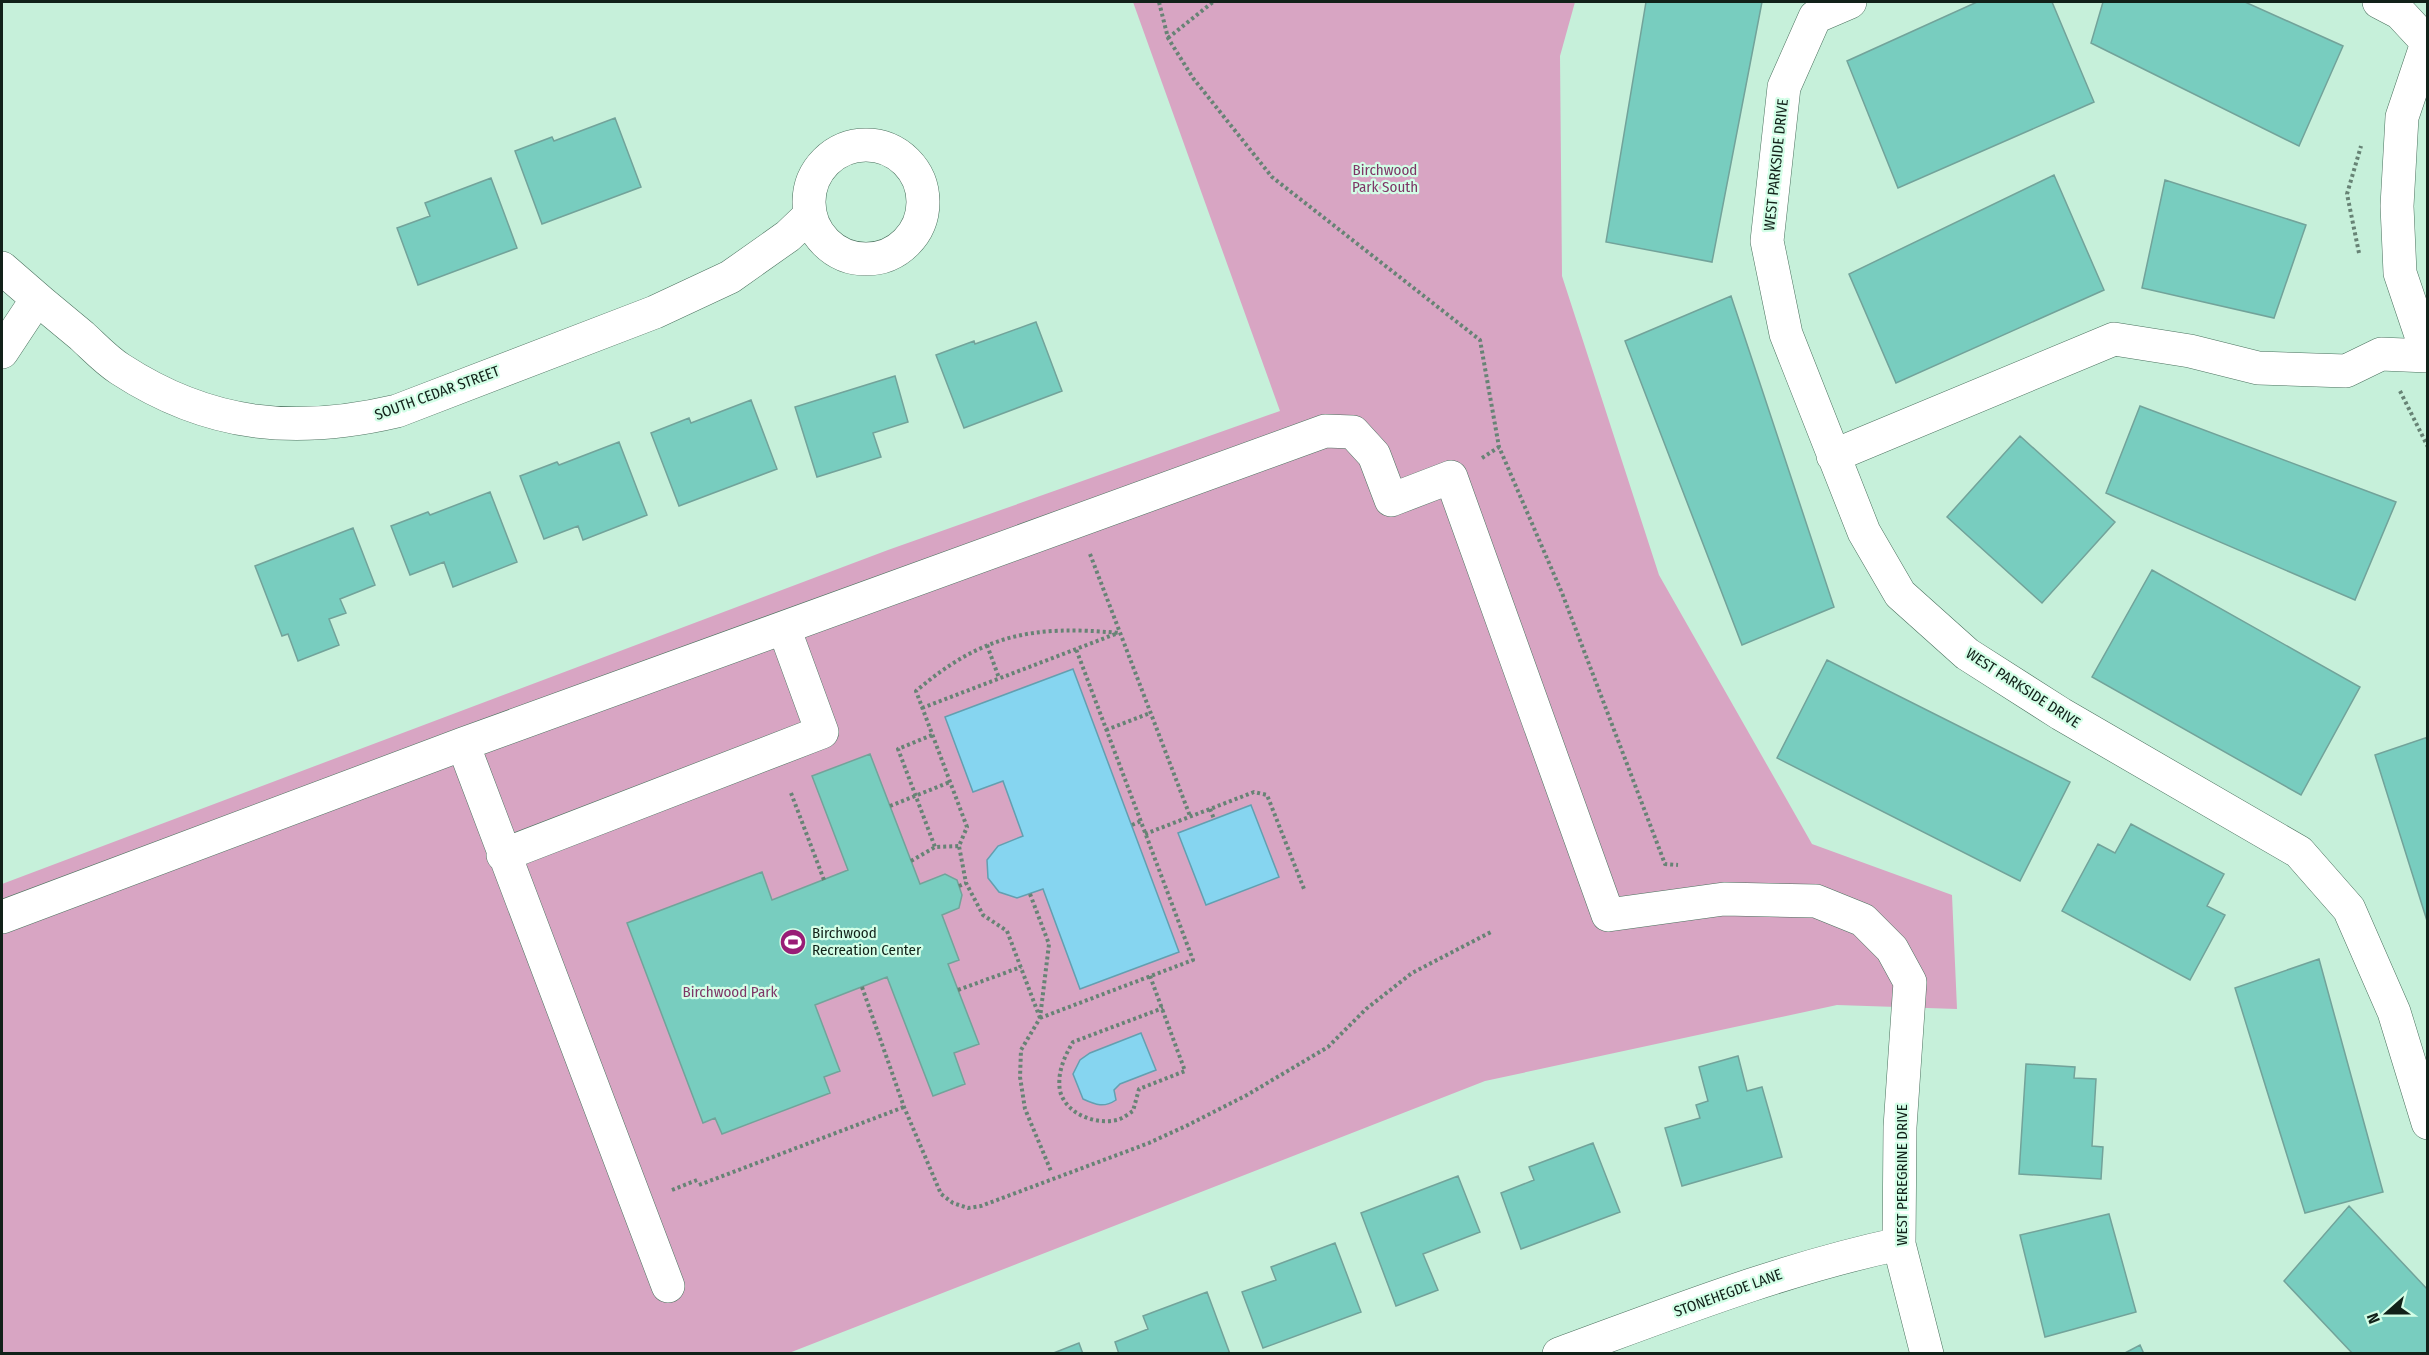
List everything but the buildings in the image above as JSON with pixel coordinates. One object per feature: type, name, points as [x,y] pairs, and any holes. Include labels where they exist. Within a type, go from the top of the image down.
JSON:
[{"type":"street","name":"WEST PARKSIDE DRIVE","points":[[1850,2],[1815,17],[1784,87],[1767,241],[1786,334],[1864,532],[1900,594],[1967,654],[2061,714],[2299,852],[2349,909],[2394,1011],[2427,1123]]},
{"type":"street","points":[[1833,456],[2114,339],[2190,351],[2258,368],[2346,371],[2381,354],[2427,356],[2400,273],[2397,206],[2402,117],[2427,40],[2400,13],[2379,2]]},
{"type":"street","name":"SOUTH CEDAR STREET","points":[[2,268],[118,368],[158,392],[199,408],[252,422],[300,425],[356,420],[397,411],[655,312],[730,277],[788,236],[810,215]]},
{"type":"street","points":[[2,352],[37,299]]},
{"type":"street","name":"WEST PEREGRINE DRIVE","points":[[784,627],[1325,431],[1353,432],[1374,455],[1391,500],[1451,477],[1608,915],[1724,899],[1816,901],[1863,920],[1892,950],[1910,982],[1899,1127],[1899,1244],[1927,1353]]},
{"type":"street","points":[[2,917],[463,744],[784,627],[822,732],[503,855]]},
{"type":"street","points":[[463,744],[503,855],[668,1286]]},
{"type":"street","name":"STONEHEGDE LANE","points":[[1559,1353],[1786,1273],[1899,1244]]},
{"type":"path","points":[[1159,2],[1168,38],[1193,78],[1272,177],[1480,340],[1499,447],[1562,593],[1665,864],[1688,866]]},
{"type":"path","points":[[1168,38],[1213,2]]},
{"type":"path","points":[[1089,552],[1190,816]]},
{"type":"path","points":[[1040,1018],[1007,931],[983,915],[966,883],[959,846],[967,826],[916,691],[943,668],[1005,638],[1041,631],[1078,629],[1119,633]]},
{"type":"path","points":[[922,708],[1119,633]]},
{"type":"path","points":[[987,645],[999,678]]},
{"type":"path","points":[[1040,1018],[1193,960],[1076,649]]},
{"type":"path","points":[[1106,730],[1150,713]]},
{"type":"path","points":[[932,735],[898,749],[935,847]]},
{"type":"path","points":[[890,806],[950,782]]},
{"type":"path","points":[[1145,834],[1254,792],[1268,795],[1304,889]]},
{"type":"path","points":[[791,793],[824,880]]},
{"type":"path","points":[[1210,809],[1214,819]]},
{"type":"path","points":[[1132,825],[1141,821]]},
{"type":"path","points":[[911,861],[935,847],[959,846]]},
{"type":"path","points":[[959,886],[966,883]]},
{"type":"path","points":[[1030,894],[1049,944],[1040,1018],[1021,1050],[1020,1077],[1025,1109],[1051,1171]]},
{"type":"path","points":[[862,987],[904,1107],[941,1194],[953,1203],[968,1208],[981,1206],[1149,1143],[1247,1095],[1328,1047],[1366,1009],[1412,974],[1491,932]]},
{"type":"path","points":[[958,990],[1021,967]]},
{"type":"path","points":[[1150,976],[1163,1008],[1185,1071],[1138,1089],[1133,1111],[1118,1120],[1093,1121],[1075,1113],[1061,1093],[1059,1075],[1064,1056],[1073,1042],[1163,1008]]},
{"type":"path","points":[[699,1185],[904,1107]]},
{"type":"green space","name":"Birchwood Park","points":[[1133,2],[1575,2],[1560,56],[1562,276],[1659,575],[1812,844],[1952,895],[1957,1009],[1837,1005],[1485,1081],[789,1353],[2,1354],[2,884],[888,550],[1280,411]]},
{"type":"water","points":[[1073,669],[1179,952],[1080,989],[1043,889],[1017,898],[999,892],[988,878],[987,860],[998,846],[1023,836],[1003,781],[973,792],[945,717]]},
{"type":"water","points":[[1251,805],[1279,877],[1206,905],[1178,833]]},
{"type":"water","points":[[1141,1033],[1156,1070],[1120,1084],[1114,1090],[1116,1100],[1112,1103],[1100,1105],[1083,1099],[1073,1074],[1080,1060],[1090,1053]]},
{"type":"place","name":"Birchwood Recreation Center","points":[[793,942]]},
{"type":"park label","name":"Birchwood Park South","points":[[1385,178]]}]
